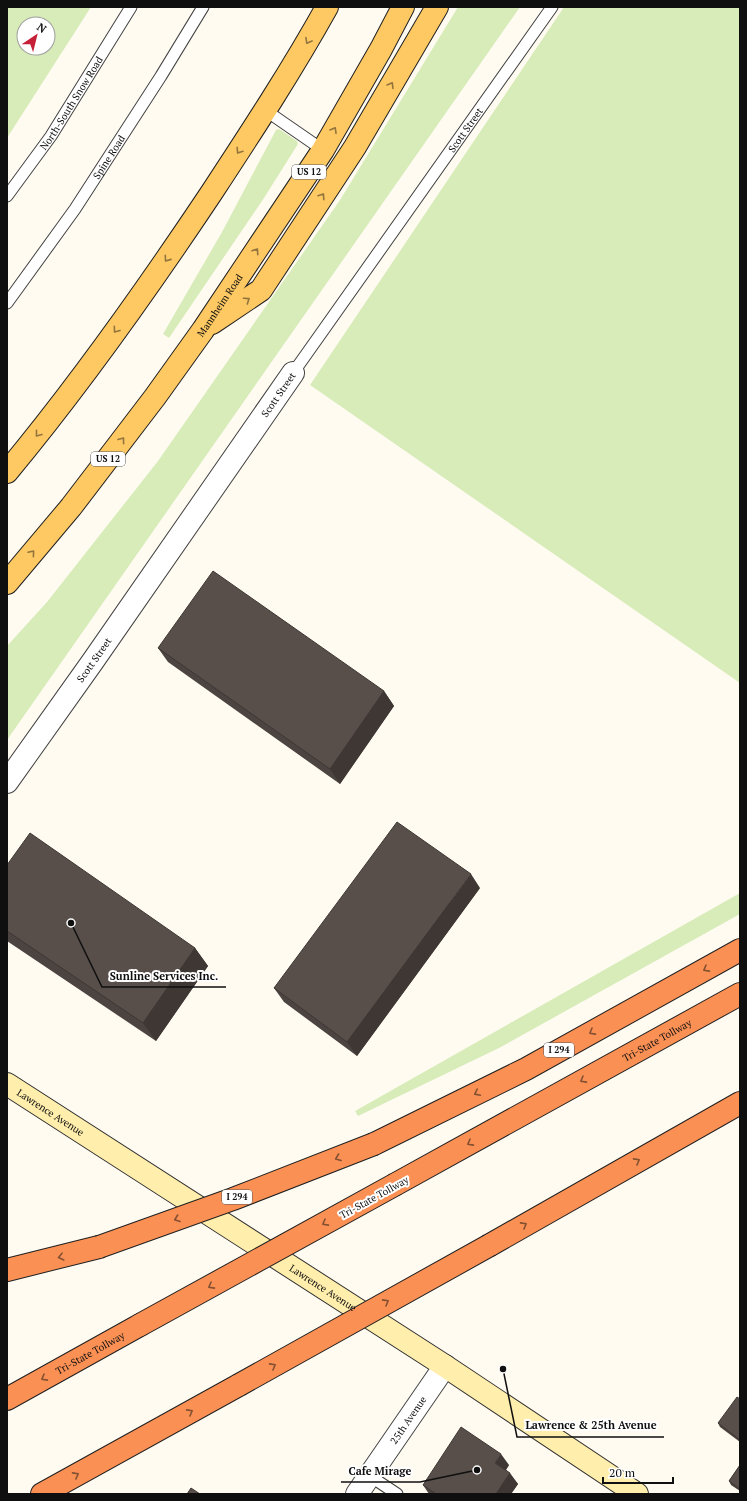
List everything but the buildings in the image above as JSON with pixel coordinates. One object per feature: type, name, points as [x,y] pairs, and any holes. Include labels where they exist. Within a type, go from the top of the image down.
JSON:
[{"type":"highway","name":"I 294","points":[[7,1270],[99,1247],[233,1199],[374,1144],[526,1069],[740,950]]},
{"type":"highway","name":"Tri-State Tollway","points":[[7,1399],[740,994]]},
{"type":"highway","points":[[42,1494],[740,1103]]},
{"type":"main road","points":[[7,472],[92,364],[182,237],[305,47],[327,7]]},
{"type":"main road","name":"Mannheim Road","points":[[7,583],[71,507],[155,397],[203,330],[323,150],[381,49],[403,7]]},
{"type":"main road","points":[[203,330],[261,290],[354,147],[437,7]]},
{"type":"main road","name":"Lawrence Avenue","points":[[7,1084],[445,1366],[637,1494]]},
{"type":"street","name":"Scott Street","points":[[7,782],[294,373]]},
{"type":"street","name":"25th Avenue","points":[[357,1494],[445,1366]]},
{"type":"lane","name":"North-South Snow Road","points":[[7,196],[51,136],[131,7]]},
{"type":"lane","name":"Spine Road","points":[[7,303],[74,209],[161,76],[203,7]]},
{"type":"lane","name":"Scott Street","points":[[294,373],[552,7]]},
{"type":"lane","points":[[265,110],[323,150]]},
{"type":"lane","points":[[370,1476],[397,1494]]},
{"type":"green space","points":[[7,7],[91,7],[7,138]]},
{"type":"green space","points":[[458,7],[520,7],[7,740],[7,646],[47,602],[158,461],[340,200]]},
{"type":"green space","points":[[564,7],[740,7],[740,683],[310,385]]},
{"type":"green space","points":[[279,129],[297,141],[298,144],[264,198],[169,338],[163,334],[222,232],[276,130]]},
{"type":"green space","points":[[740,893],[740,914],[499,1048],[358,1116],[355,1111]]},
{"type":"place","name":"Sunline Services Inc.","points":[[71,923]]},
{"type":"place","name":"Lawrence & 25th Avenue","points":[[503,1369]]},
{"type":"place","name":"Cafe Mirage","points":[[477,1470]]}]
